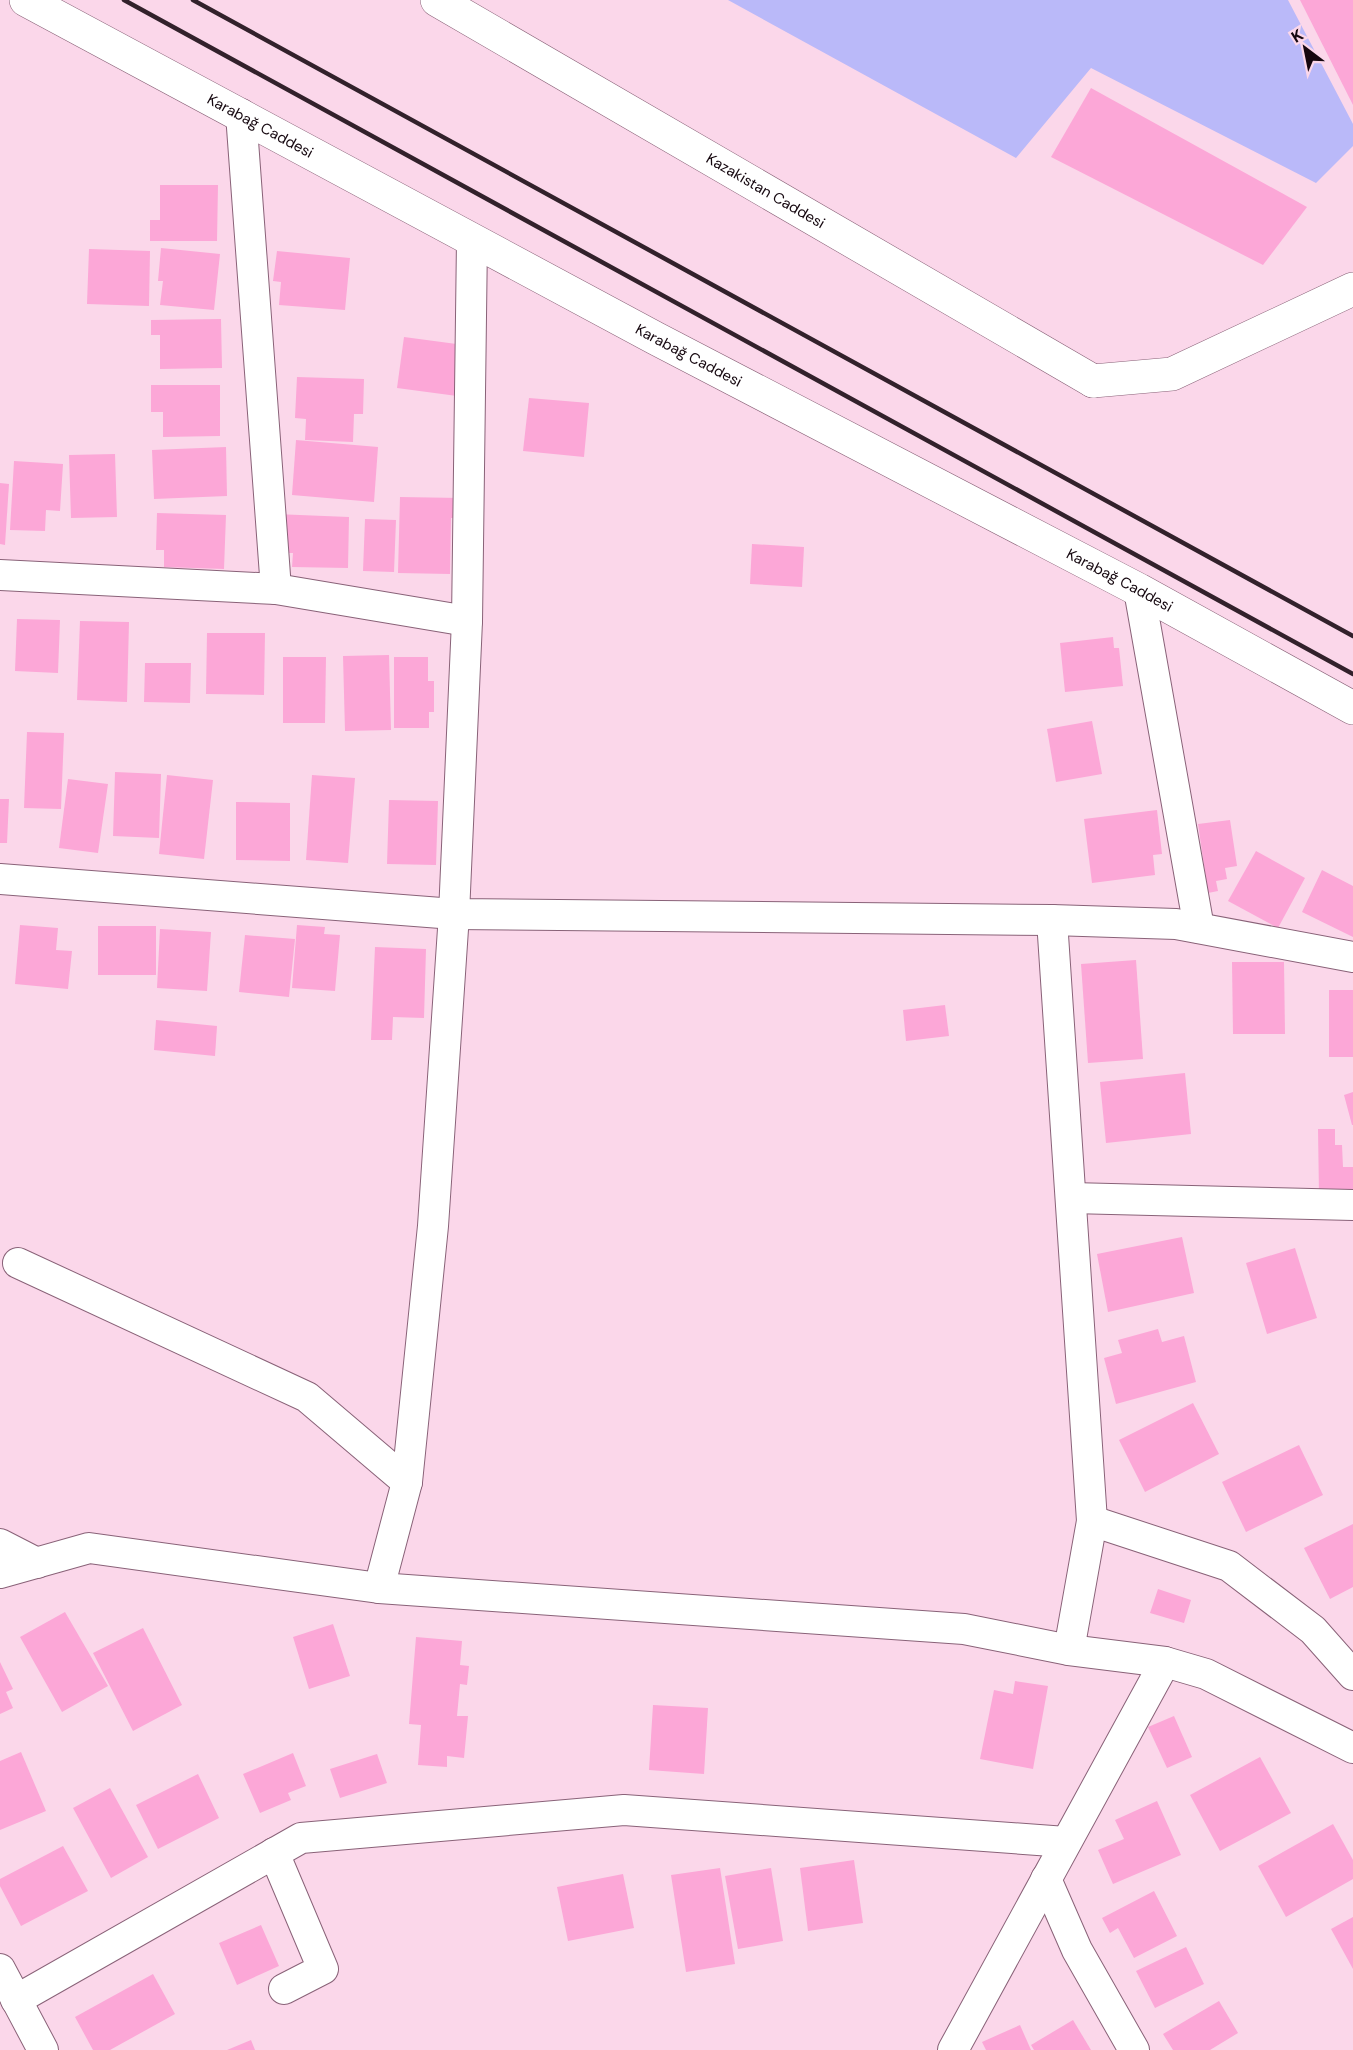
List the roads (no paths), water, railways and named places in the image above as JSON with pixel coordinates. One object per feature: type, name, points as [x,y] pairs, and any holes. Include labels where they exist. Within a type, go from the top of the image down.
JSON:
[{"type":"main road","name":"Karabağ Caddesi","points":[[26,0],[242,114],[471,240],[1139,590],[1353,708]]},
{"type":"main road","name":"Kazakistan Caddesi","points":[[437,0],[1093,381],[1172,374],[1353,289]]},
{"type":"street","points":[[242,114],[276,589]]},
{"type":"street","points":[[379,1588],[407,1482],[433,1226],[454,914],[467,621],[471,240]]},
{"type":"street","points":[[0,575],[276,589],[467,621]]},
{"type":"street","points":[[1139,590],[1199,928]]},
{"type":"street","points":[[0,879],[454,914],[1053,920],[1176,924],[1353,957]]},
{"type":"street","points":[[1053,920],[1092,1521],[1069,1650]]},
{"type":"street","points":[[1071,1198],[1353,1205]]},
{"type":"street","points":[[18,1263],[307,1397],[407,1482]]},
{"type":"street","points":[[1092,1521],[1229,1566],[1313,1630],[1353,1675]]},
{"type":"street","points":[[0,1544],[38,1563]]},
{"type":"street","points":[[0,1573],[89,1548],[379,1588],[964,1629],[1069,1650],[1165,1662],[1206,1674],[1353,1748]]},
{"type":"street","points":[[953,2050],[1165,1662]]},
{"type":"street","points":[[16,2000],[301,1838],[624,1810],[1066,1842]]},
{"type":"street","points":[[274,1853],[323,1969],[284,1989]]},
{"type":"street","points":[[1046,1879],[1077,1950],[1134,2050]]},
{"type":"street","points":[[0,1969],[43,2050]]},
{"type":"railway","points":[[124,0],[1353,674]]},
{"type":"railway","points":[[193,0],[1353,636]]}]
